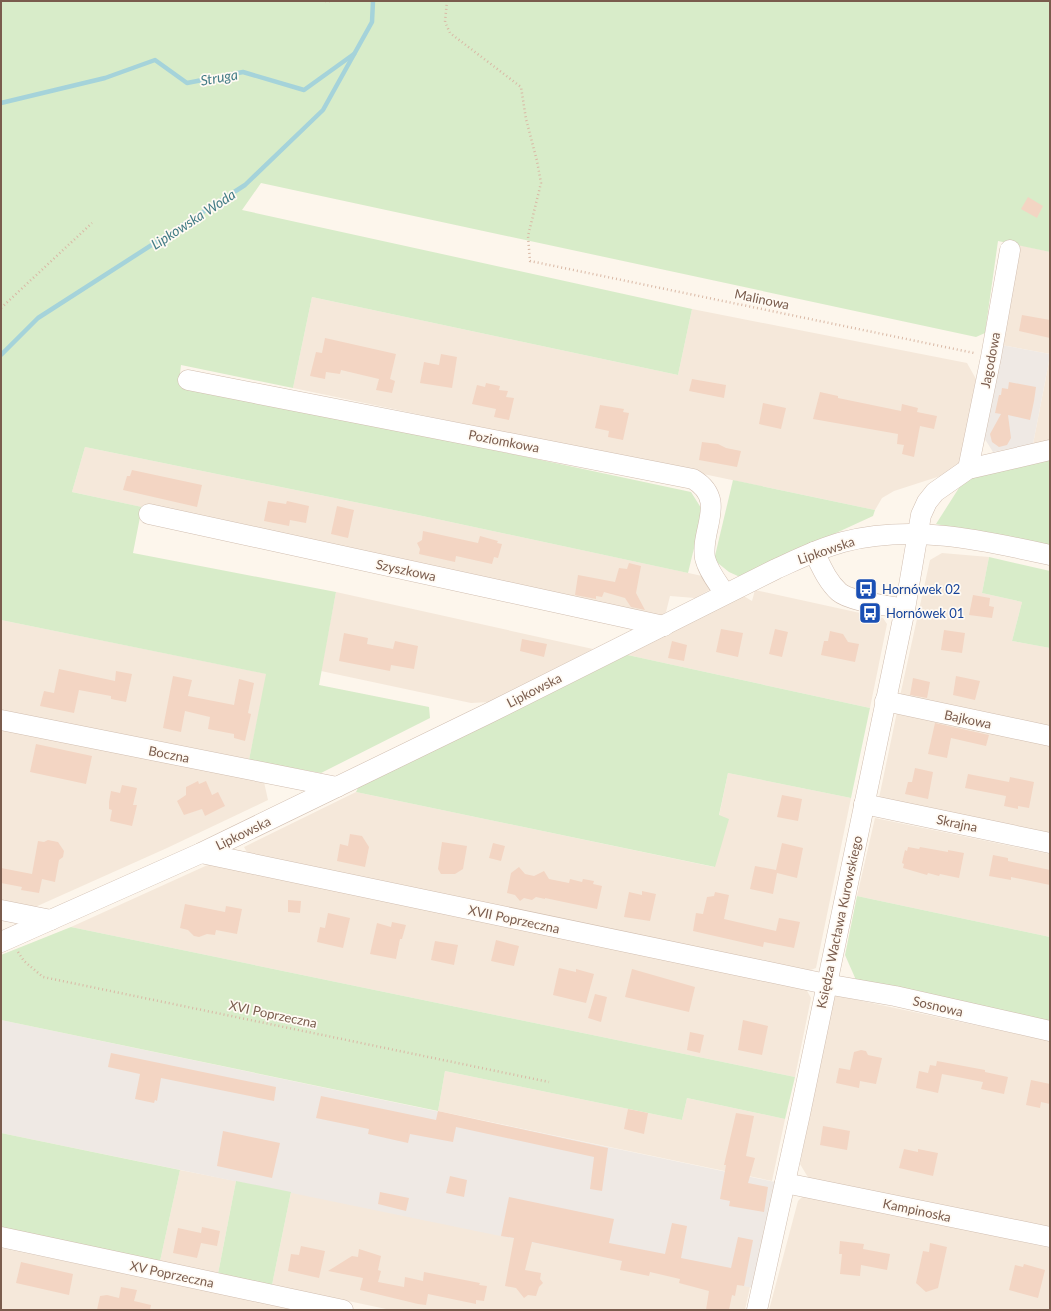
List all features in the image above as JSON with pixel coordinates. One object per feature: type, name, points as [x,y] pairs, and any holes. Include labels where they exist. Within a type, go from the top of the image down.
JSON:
[{"type":"street","name":"Jagodowa","points":[[968,469],[991,357],[1010,250]]},
{"type":"street","name":"Poziomkowa","points":[[188,380],[693,479],[701,484],[710,496],[711,510],[705,558],[709,568],[725,594]]},
{"type":"street","points":[[919,534],[921,515],[927,502],[935,492],[968,469],[1050,450]]},
{"type":"street","name":"Szyszkowa","points":[[149,514],[664,626]]},
{"type":"street","name":"Lipkowska","points":[[5,940],[201,853],[664,626],[725,594],[814,552],[842,542],[873,536],[919,534],[962,537],[1050,555]]},
{"type":"street","name":"Księdza Wacława Kurowskiego","points":[[757,1310],[905,609],[919,534]]},
{"type":"street","points":[[814,552],[827,578],[840,593],[867,602],[905,609]]},
{"type":"street","name":"Bajkowa","points":[[885,701],[1050,736]]},
{"type":"street","name":"Boczna","points":[[1,720],[337,787]]},
{"type":"street","name":"Skrajna","points":[[864,804],[1050,843]]},
{"type":"street","name":"XVII Poprzeczna","points":[[201,853],[826,984]]},
{"type":"street","points":[[1,910],[51,920]]},
{"type":"street","name":"Sosnowa","points":[[826,984],[895,996],[1050,1031]]},
{"type":"street","name":"Kampinoska","points":[[785,1183],[1050,1237]]},
{"type":"street","name":"XV Poprzeczna","points":[[1,1237],[343,1310]]},
{"type":"path","points":[[325,1],[330,1]]},
{"type":"path","name":"Malinowa","points":[[447,1],[445,22],[450,34],[521,87],[526,119],[541,183],[528,236],[530,261],[991,357]]},
{"type":"path","points":[[1,308],[92,224]]},
{"type":"path","name":"XVI Poprzeczna","points":[[5,940],[24,961],[43,977],[549,1082]]},
{"type":"shaded area","points":[[1016,244],[1050,252],[1050,354],[1001,345]]},
{"type":"shaded area","points":[[312,297],[678,375],[692,309],[967,363],[976,379],[959,470],[894,491],[882,498],[875,510],[293,388]]},
{"type":"shaded area","points":[[1001,345],[1050,354],[1050,356],[1033,444],[993,452],[983,436]]},
{"type":"shaded area","points":[[1050,356],[1050,440],[1033,444]]},
{"type":"shaded area","points":[[85,447],[418,515],[707,577],[713,588],[695,598],[670,596],[666,612],[657,618],[72,492]]},
{"type":"shaded area","points":[[942,553],[989,557],[982,593],[1022,602],[1012,641],[1050,648],[1050,727],[900,696],[930,560]]},
{"type":"shaded area","points":[[755,590],[883,618],[887,624],[870,708],[623,654],[742,595],[752,601]]},
{"type":"shaded area","points":[[336,592],[593,649],[490,702],[471,703],[321,671]]},
{"type":"shaded area","points":[[1,620],[267,674],[249,760],[1,711]]},
{"type":"shaded area","points":[[897,712],[1050,743],[1050,833],[879,798]]},
{"type":"shaded area","points":[[1,729],[264,782],[268,800],[167,848],[33,908],[1,901]]},
{"type":"shaded area","points":[[728,773],[851,798],[816,968],[808,971],[248,854],[244,847],[356,792],[714,867],[728,819],[719,816]]},
{"type":"shaded area","points":[[875,818],[1050,854],[1050,937],[857,896]]},
{"type":"shaded area","points":[[212,863],[806,989],[811,998],[795,1077],[71,927]]},
{"type":"shaded area","points":[[834,995],[1050,1041],[1050,1229],[809,1179],[800,1164]]},
{"type":"shaded area","points":[[1,1020],[775,1182],[753,1288],[1,1133]]},
{"type":"shaded area","points":[[445,1071],[682,1120],[687,1098],[785,1119],[772,1181],[438,1111]]},
{"type":"shaded area","points":[[180,1170],[236,1181],[218,1274],[160,1261]]},
{"type":"shaded area","points":[[291,1192],[750,1287],[745,1310],[391,1310],[272,1285]]},
{"type":"shaded area","points":[[805,1194],[1050,1248],[1050,1310],[769,1310],[798,1201]]},
{"type":"shaded area","points":[[1,1248],[299,1310],[1,1310]]},
{"type":"green space","points":[[1,1],[1050,1],[1050,252],[998,241],[985,333],[976,337],[261,183],[242,210],[692,309],[678,375],[312,297],[293,388],[181,365],[179,383],[691,492],[703,511],[688,573],[418,515],[85,447],[72,492],[142,507],[133,553],[336,592],[319,685],[429,707],[430,718],[321,773],[249,760],[266,674],[1,620]]},
{"type":"green space","points":[[1050,458],[1050,548],[936,524],[964,480]]},
{"type":"green space","points":[[733,480],[875,510],[873,516],[740,577],[729,572],[714,560]]},
{"type":"green space","points":[[989,557],[1050,571],[1050,648],[1012,641],[1022,602],[982,593]]},
{"type":"green space","points":[[623,654],[870,708],[851,798],[728,773],[719,815],[729,819],[715,867],[356,792],[361,782]]},
{"type":"green space","points":[[857,896],[1050,937],[1050,1023],[856,980],[845,955]]},
{"type":"green space","points":[[71,927],[795,1077],[785,1119],[687,1098],[682,1120],[445,1071],[438,1111],[1,1020],[1,955]]},
{"type":"green space","points":[[1,1133],[180,1170],[160,1261],[1,1228]]},
{"type":"green space","points":[[236,1181],[291,1192],[272,1285],[218,1274]]},
{"type":"building","points":[[1028,197],[1043,206],[1037,218],[1021,209]]},
{"type":"building","points":[[1022,315],[1050,320],[1050,338],[1019,331]]},
{"type":"building","points":[[325,338],[396,354],[390,379],[395,381],[392,393],[376,390],[379,379],[341,370],[340,374],[326,372],[325,379],[310,376],[316,352],[322,353]]},
{"type":"building","points":[[441,354],[457,357],[452,388],[420,383],[424,362],[439,365]]},
{"type":"building","points":[[692,379],[726,385],[724,398],[689,391]]},
{"type":"building","points":[[1009,382],[1036,387],[1034,401],[1030,420],[1008,415],[1011,438],[1007,445],[999,447],[992,442],[990,434],[1001,414],[995,413],[999,395],[1001,395],[1002,388],[1008,389]]},
{"type":"building","points":[[486,383],[500,386],[499,390],[508,391],[506,397],[514,398],[509,420],[494,417],[496,409],[472,404],[477,385],[485,387]]},
{"type":"building","points":[[820,392],[838,396],[838,398],[901,411],[902,404],[918,408],[917,412],[937,416],[934,429],[920,426],[914,457],[902,454],[904,445],[897,444],[898,434],[813,419]]},
{"type":"building","points":[[763,403],[786,408],[781,429],[759,424]]},
{"type":"building","points":[[600,405],[624,409],[623,412],[629,413],[623,440],[608,437],[609,431],[595,428]]},
{"type":"building","points":[[702,442],[718,444],[726,448],[741,451],[737,467],[699,460]]},
{"type":"building","points":[[132,470],[202,485],[197,507],[123,490],[127,476],[130,476]]},
{"type":"building","points":[[268,501],[286,504],[287,501],[309,506],[306,523],[290,520],[289,526],[264,521]]},
{"type":"building","points":[[337,506],[354,510],[348,538],[331,534]]},
{"type":"building","points":[[423,531],[478,543],[480,536],[498,541],[497,543],[502,544],[498,558],[494,557],[492,564],[456,556],[455,562],[419,554],[420,549],[417,543],[422,540]]},
{"type":"building","points":[[629,563],[641,566],[636,593],[645,610],[631,607],[625,598],[604,592],[602,597],[596,596],[596,599],[575,595],[578,575],[615,582],[619,568],[627,569]]},
{"type":"building","points":[[973,595],[990,598],[989,606],[994,607],[992,618],[969,615]]},
{"type":"building","points":[[721,629],[743,633],[738,657],[716,652]]},
{"type":"building","points":[[775,629],[788,632],[782,657],[769,654]]},
{"type":"building","points":[[944,630],[965,633],[962,653],[941,650]]},
{"type":"building","points":[[830,631],[843,634],[848,642],[859,644],[855,662],[821,655],[824,641],[828,641]]},
{"type":"building","points":[[344,633],[368,638],[367,644],[393,649],[395,641],[418,646],[414,669],[391,665],[390,671],[339,661]]},
{"type":"building","points":[[522,639],[547,644],[544,657],[520,651]]},
{"type":"building","points":[[672,641],[687,645],[684,661],[668,658]]},
{"type":"building","points":[[59,669],[115,681],[116,671],[132,674],[126,702],[111,699],[111,696],[79,690],[74,713],[40,706],[44,691],[54,693]]},
{"type":"building","points":[[173,676],[192,680],[188,696],[234,705],[239,679],[254,683],[248,713],[251,714],[245,741],[234,738],[234,734],[208,729],[210,717],[185,711],[181,732],[163,728]]},
{"type":"building","points":[[956,676],[980,681],[975,700],[953,695]]},
{"type":"building","points":[[913,678],[930,682],[927,698],[910,695]]},
{"type":"building","points":[[935,723],[989,735],[986,746],[951,738],[947,758],[928,754]]},
{"type":"building","points":[[36,744],[92,756],[86,784],[30,772]]},
{"type":"building","points":[[915,768],[933,772],[928,799],[905,794],[908,782],[912,782]]},
{"type":"building","points":[[968,774],[1009,782],[1010,777],[1034,782],[1029,808],[1018,806],[1018,809],[1004,806],[1006,796],[965,788]]},
{"type":"building","points":[[198,781],[199,784],[206,781],[212,795],[218,792],[225,806],[205,816],[202,809],[184,815],[177,801],[186,795],[186,787]]},
{"type":"building","points":[[122,785],[137,788],[133,805],[137,805],[132,826],[110,821],[112,810],[109,809],[109,802],[111,791],[120,793]]},
{"type":"building","points":[[782,795],[802,799],[798,821],[777,817]]},
{"type":"building","points":[[350,834],[362,836],[369,847],[365,867],[337,861],[340,844],[348,846]]},
{"type":"building","points":[[48,840],[58,842],[64,851],[63,857],[59,860],[55,882],[42,879],[39,893],[21,890],[22,887],[1,883],[1,868],[32,874],[38,841],[44,842]]},
{"type":"building","points":[[442,842],[467,846],[463,869],[455,874],[441,874],[438,869]]},
{"type":"building","points":[[493,843],[505,846],[501,861],[489,858]]},
{"type":"building","points":[[782,843],[803,848],[797,878],[777,873],[773,894],[750,889],[755,866],[776,870]]},
{"type":"building","points":[[908,847],[919,849],[920,847],[948,852],[948,850],[964,853],[959,878],[940,874],[939,876],[928,873],[927,875],[903,868],[904,864],[902,863],[905,850],[907,851]]},
{"type":"building","points":[[993,855],[1008,858],[1008,861],[1050,870],[1050,885],[1011,877],[1011,880],[989,876]]},
{"type":"building","points":[[519,867],[525,874],[534,876],[544,871],[549,879],[569,883],[570,879],[582,882],[583,879],[594,881],[593,884],[602,886],[597,909],[536,897],[532,900],[524,898],[520,901],[515,895],[507,893],[511,873]]},
{"type":"building","points":[[642,891],[656,894],[650,921],[624,917],[629,892],[642,895]]},
{"type":"building","points":[[715,892],[729,895],[724,919],[776,931],[779,918],[800,922],[794,948],[764,942],[763,947],[693,931],[696,913],[703,914],[707,897],[714,896]]},
{"type":"building","points":[[288,900],[301,901],[300,913],[288,912]]},
{"type":"building","points":[[185,904],[225,912],[226,906],[242,909],[237,934],[216,930],[215,935],[207,934],[199,937],[194,936],[188,930],[180,928]]},
{"type":"building","points":[[328,913],[350,918],[343,948],[317,942],[320,927],[325,928]]},
{"type":"building","points":[[392,922],[406,925],[402,939],[400,939],[396,959],[370,954],[377,923],[391,927]]},
{"type":"building","points":[[496,940],[519,946],[514,966],[491,961]]},
{"type":"building","points":[[435,941],[458,945],[454,965],[431,960]]},
{"type":"building","points":[[559,968],[576,972],[576,969],[594,974],[586,1003],[553,995]]},
{"type":"building","points":[[632,969],[695,987],[689,1012],[625,997]]},
{"type":"building","points":[[595,994],[607,997],[601,1022],[588,1018]]},
{"type":"building","points":[[743,1020],[768,1026],[762,1055],[738,1050]]},
{"type":"building","points":[[690,1032],[704,1035],[700,1053],[687,1050]]},
{"type":"building","points":[[861,1050],[866,1051],[868,1055],[882,1058],[876,1084],[860,1081],[859,1088],[836,1083],[839,1068],[850,1070],[854,1052]]},
{"type":"building","points":[[111,1053],[276,1087],[274,1101],[161,1078],[157,1101],[155,1100],[154,1103],[135,1099],[140,1074],[108,1067]]},
{"type":"building","points":[[937,1061],[985,1070],[985,1072],[1008,1077],[1004,1094],[981,1089],[983,1082],[942,1074],[938,1093],[916,1088],[919,1071],[928,1073],[930,1065],[936,1066]]},
{"type":"building","points":[[1031,1080],[1050,1084],[1050,1104],[1041,1102],[1040,1108],[1026,1105]]},
{"type":"building","points":[[321,1096],[436,1120],[438,1111],[608,1148],[602,1191],[590,1189],[594,1157],[456,1127],[453,1142],[410,1134],[408,1143],[368,1134],[369,1129],[316,1118]]},
{"type":"building","points":[[628,1109],[648,1113],[644,1134],[624,1129]]},
{"type":"building","points":[[736,1113],[754,1116],[746,1156],[755,1158],[748,1183],[768,1187],[764,1212],[729,1206],[730,1201],[720,1199],[726,1165],[724,1165]]},
{"type":"building","points":[[823,1126],[850,1131],[847,1150],[820,1145]]},
{"type":"building","points":[[223,1131],[280,1143],[272,1178],[217,1166]]},
{"type":"building","points":[[904,1149],[918,1152],[918,1149],[938,1153],[933,1176],[899,1168]]},
{"type":"building","points":[[450,1176],[467,1180],[464,1197],[446,1193]]},
{"type":"building","points":[[380,1192],[409,1198],[406,1211],[378,1204]]},
{"type":"building","points":[[509,1197],[614,1219],[609,1243],[665,1254],[672,1223],[687,1226],[681,1258],[731,1268],[738,1237],[753,1240],[744,1286],[737,1285],[735,1296],[732,1295],[729,1310],[706,1310],[709,1291],[679,1283],[680,1279],[650,1272],[649,1276],[620,1270],[622,1261],[532,1242],[525,1270],[541,1273],[540,1279],[543,1283],[539,1287],[536,1296],[528,1295],[524,1298],[516,1288],[505,1286],[514,1238],[501,1236]]},
{"type":"building","points":[[202,1227],[220,1231],[217,1246],[201,1243],[197,1258],[173,1253],[178,1228],[201,1233]]},
{"type":"building","points":[[840,1241],[864,1244],[863,1249],[890,1254],[887,1270],[861,1265],[860,1276],[840,1274],[842,1254],[839,1254]]},
{"type":"building","points":[[930,1243],[947,1247],[938,1288],[926,1292],[916,1283],[923,1251],[929,1252]]},
{"type":"building","points":[[301,1246],[325,1251],[319,1278],[288,1271],[291,1254],[299,1255]]},
{"type":"building","points":[[359,1249],[381,1256],[378,1270],[381,1271],[378,1282],[404,1287],[405,1277],[423,1281],[424,1272],[480,1283],[479,1285],[487,1286],[484,1301],[476,1300],[476,1304],[428,1294],[426,1305],[418,1304],[360,1290],[363,1278],[328,1271],[352,1256],[358,1257]]},
{"type":"building","points":[[21,1262],[73,1274],[69,1295],[16,1283]]},
{"type":"building","points":[[1024,1264],[1045,1270],[1038,1298],[1009,1290],[1015,1265],[1023,1267]]},
{"type":"building","points":[[121,1287],[137,1290],[134,1301],[151,1305],[150,1310],[97,1310],[100,1296],[107,1295],[119,1298]]},
{"type":"waterway","name":"Lipkowska Woda","points":[[1,355],[38,318],[245,185],[323,110],[372,22],[373,1]]},
{"type":"waterway","name":"Struga","points":[[1,103],[105,78],[155,60],[187,83],[243,72],[304,90],[354,54]]},
{"type":"place","name":"Hornówek 02","points":[[866,589]]},
{"type":"place","name":"Hornówek 01","points":[[870,613]]}]
